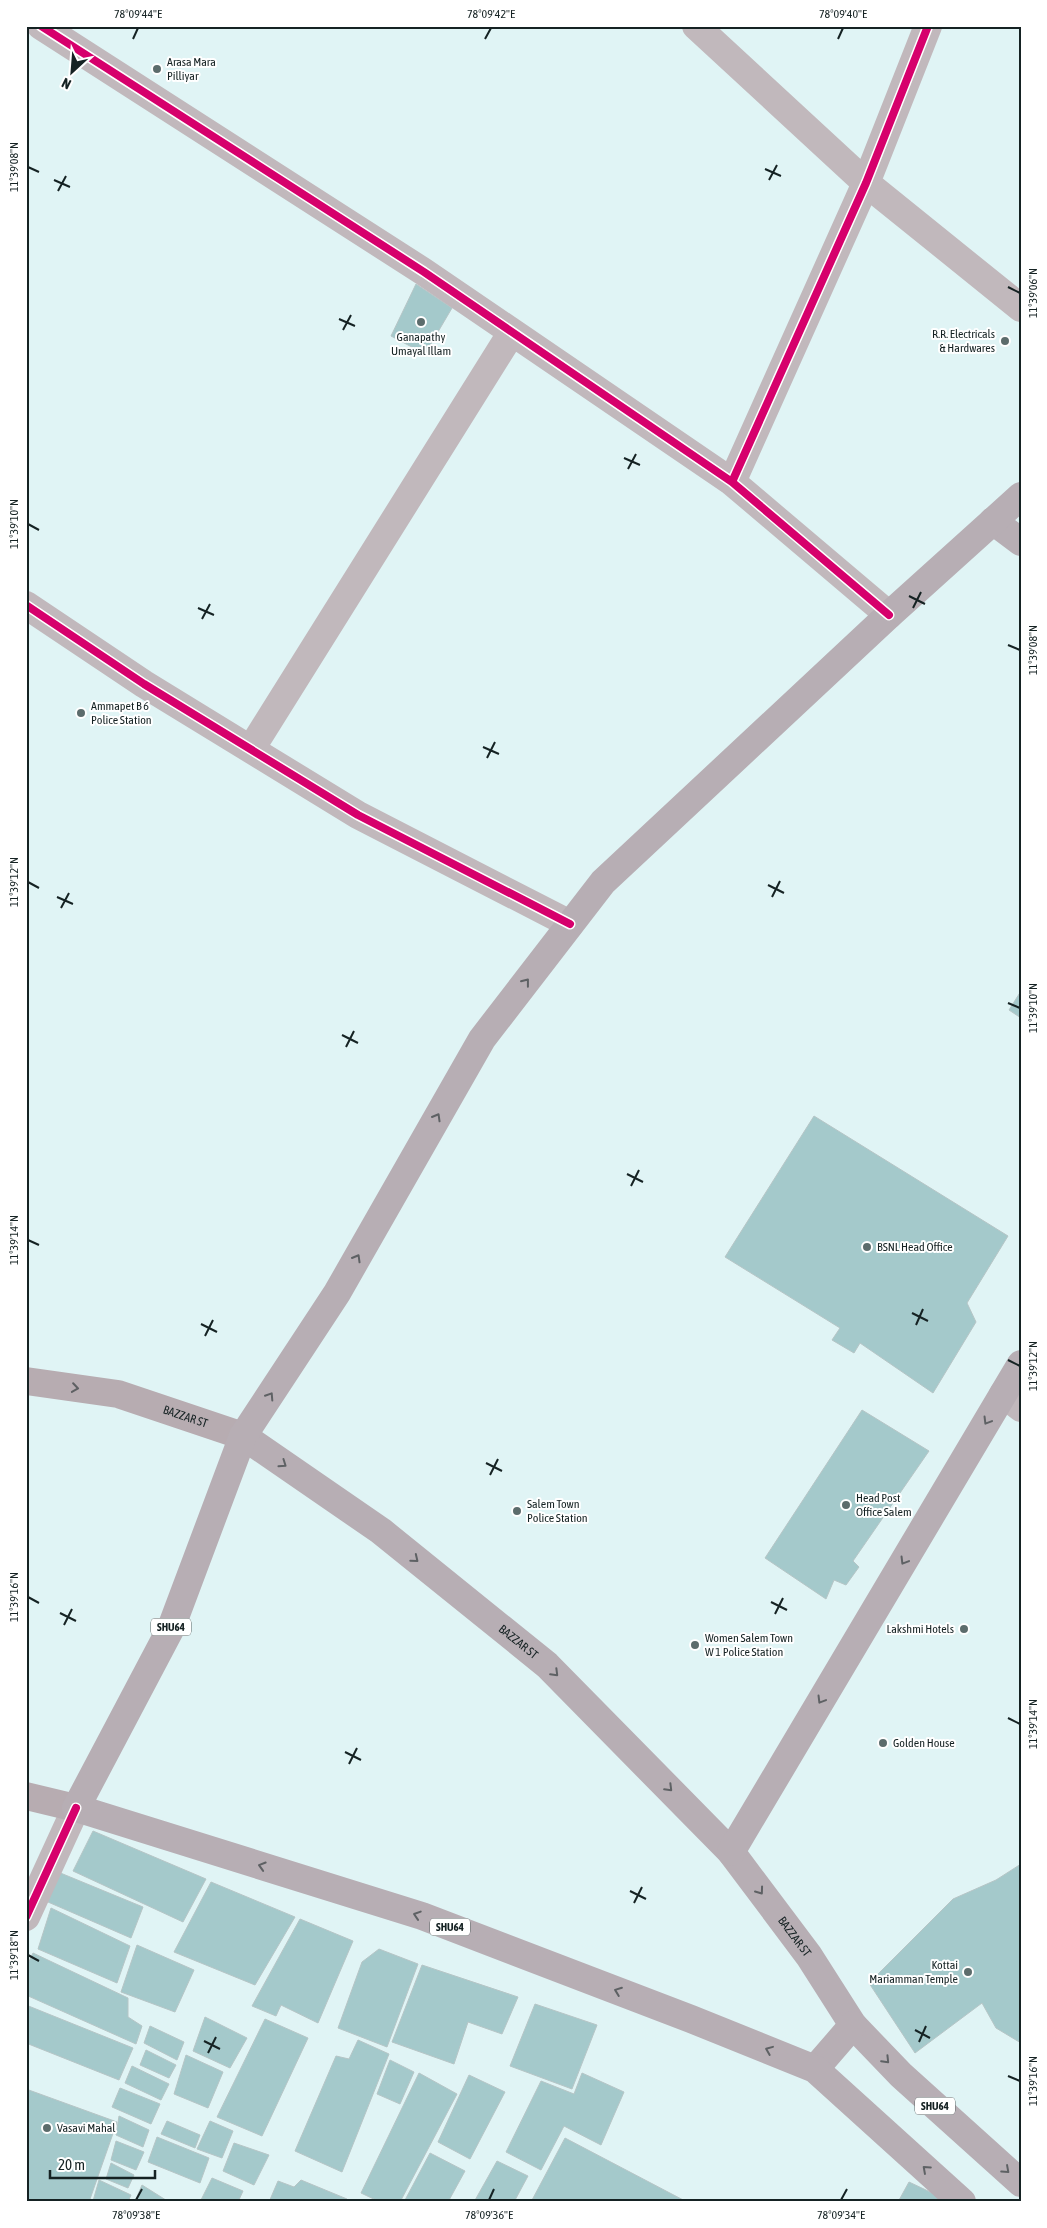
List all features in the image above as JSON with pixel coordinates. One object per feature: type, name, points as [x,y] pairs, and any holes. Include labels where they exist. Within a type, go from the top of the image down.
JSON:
[{"type":"main road","name":"SHU64","points":[[815,2069],[691,2019],[422,1916],[76,1808],[171,1628],[243,1436],[337,1293],[482,1039],[603,882],[889,615],[1021,496]]},
{"type":"main road","points":[[993,521],[1021,542]]},
{"type":"main road","points":[[731,1852],[1012,1401],[1021,1364]]},
{"type":"main road","name":"BAZZAR ST","points":[[26,1381],[118,1394],[243,1436],[381,1531],[547,1665],[731,1852],[808,1956],[852,2025]]},
{"type":"main road","points":[[26,1796],[76,1808]]},
{"type":"main road","name":"SHU64","points":[[852,2025],[901,2075],[1021,2183]]},
{"type":"main road","points":[[852,2025],[815,2069],[962,2202]]},
{"type":"street","points":[[41,26],[424,272],[732,482],[889,615]]},
{"type":"street","points":[[696,26],[866,183],[1021,308]]},
{"type":"street","points":[[732,482],[866,183],[928,26]]},
{"type":"street","points":[[251,749],[512,332]]},
{"type":"street","points":[[26,605],[144,684],[358,815],[570,924]]},
{"type":"street","points":[[26,1917],[76,1808]]},
{"type":"building","name":"Ganapathy Umayal Illam","points":[[416,284],[452,308],[425,354],[391,336]]},
{"type":"building","points":[[1021,991],[1021,1018],[1009,1010]]},
{"type":"building","name":"BSNL Head Office","points":[[814,1116],[1008,1236],[967,1303],[976,1322],[933,1393],[860,1343],[854,1353],[832,1340],[840,1328],[725,1257]]},
{"type":"building","name":"Head Post Office Salem","points":[[862,1410],[929,1451],[853,1561],[859,1567],[846,1585],[834,1580],[826,1599],[765,1558]]},
{"type":"building","points":[[93,1831],[206,1879],[183,1922],[73,1871]]},
{"type":"building","points":[[1021,1864],[1021,2043],[996,2028],[982,2003],[915,2053],[869,1983],[953,1899],[996,1880]]},
{"type":"building","points":[[58,1872],[143,1907],[131,1938],[48,1902]]},
{"type":"building","points":[[211,1882],[295,1917],[255,1985],[174,1952]]},
{"type":"building","points":[[51,1908],[130,1946],[117,1983],[38,1949]]},
{"type":"building","points":[[300,1919],[353,1941],[318,2023],[281,2005],[276,2016],[252,2006]]},
{"type":"building","points":[[137,1945],[194,1970],[175,2012],[121,1992]]},
{"type":"building","points":[[379,1949],[418,1964],[387,2047],[338,2028],[362,1962]]},
{"type":"building","points":[[33,1953],[128,1998],[128,2017],[142,2026],[136,2044],[26,1995],[26,1968]]},
{"type":"building","points":[[422,1965],[518,1997],[502,2034],[468,2022],[454,2064],[392,2042]]},
{"type":"building","points":[[535,2004],[597,2025],[572,2089],[510,2066]]},
{"type":"building","points":[[26,2005],[133,2048],[119,2080],[26,2043]]},
{"type":"building","points":[[205,2017],[247,2038],[230,2068],[193,2051]]},
{"type":"building","points":[[265,2019],[308,2038],[262,2136],[217,2117]]},
{"type":"building","points":[[150,2026],[184,2042],[177,2060],[144,2043]]},
{"type":"building","points":[[358,2040],[389,2054],[342,2172],[295,2151],[336,2056],[349,2059]]},
{"type":"building","points":[[146,2050],[176,2065],[169,2078],[140,2065]]},
{"type":"building","points":[[186,2055],[223,2072],[208,2108],[174,2094]]},
{"type":"building","points":[[390,2060],[414,2072],[400,2104],[377,2094]]},
{"type":"building","points":[[132,2066],[169,2084],[161,2100],[125,2083]]},
{"type":"building","points":[[419,2073],[457,2094],[400,2202],[380,2202],[361,2193]]},
{"type":"building","points":[[582,2073],[624,2092],[601,2145],[564,2126],[541,2170],[506,2152],[541,2081],[574,2094]]},
{"type":"building","points":[[469,2075],[505,2092],[470,2159],[438,2142]]},
{"type":"building","points":[[120,2088],[160,2104],[151,2124],[112,2107]]},
{"type":"building","points":[[26,2089],[117,2122],[89,2202],[26,2202]]},
{"type":"building","points":[[119,2116],[149,2130],[143,2147],[116,2135]]},
{"type":"building","points":[[167,2121],[200,2135],[195,2148],[161,2134]]},
{"type":"building","points":[[210,2121],[233,2131],[222,2158],[197,2149]]},
{"type":"building","points":[[157,2137],[209,2158],[200,2183],[148,2162]]},
{"type":"building","points":[[565,2138],[687,2202],[531,2202]]},
{"type":"building","points":[[116,2141],[144,2152],[136,2170],[111,2160]]},
{"type":"building","points":[[234,2143],[269,2155],[254,2185],[223,2171]]},
{"type":"building","points":[[430,2153],[465,2171],[448,2202],[404,2202]]},
{"type":"building","points":[[497,2161],[528,2176],[514,2202],[474,2202]]},
{"type":"building","points":[[111,2163],[134,2175],[128,2188],[106,2179]]},
{"type":"building","points":[[212,2178],[243,2191],[238,2202],[200,2202]]},
{"type":"building","points":[[99,2180],[131,2195],[128,2202],[93,2201]]},
{"type":"building","points":[[301,2180],[347,2199],[346,2202],[269,2202],[278,2181],[294,2187]]},
{"type":"building","points":[[909,2182],[945,2199],[944,2202],[898,2202]]},
{"type":"building","points":[[142,2185],[169,2202],[140,2202],[136,2199]]},
{"type":"cycle path","points":[[41,26],[424,272],[732,482],[889,615]]},
{"type":"cycle path","points":[[732,482],[866,183],[928,26]]},
{"type":"cycle path","points":[[26,605],[144,684],[358,815],[570,924]]},
{"type":"cycle path","points":[[26,1917],[76,1808]]},
{"type":"place","name":"Arasa Mara Pilliyar","points":[[157,69]]},
{"type":"place","name":"Ganapathy Umayal Illam","points":[[421,322]]},
{"type":"place","name":"R.R. Electricals & Hardwares","points":[[1005,341]]},
{"type":"place","name":"Ammapet B 6 Police Station","points":[[81,713]]},
{"type":"place","name":"BSNL Head Office","points":[[867,1247]]},
{"type":"place","name":"Head Post Office Salem","points":[[846,1505]]},
{"type":"place","name":"Salem Town Police Station","points":[[517,1511]]},
{"type":"place","name":"Lakshmi Hotels","points":[[964,1629]]},
{"type":"place","name":"Women Salem Town W 1 Police Station","points":[[695,1645]]},
{"type":"place","name":"Golden House","points":[[883,1743]]},
{"type":"place","name":"Kottai Mariamman Temple","points":[[968,1972]]},
{"type":"place","name":"Vasavi Mahal","points":[[47,2128]]}]
